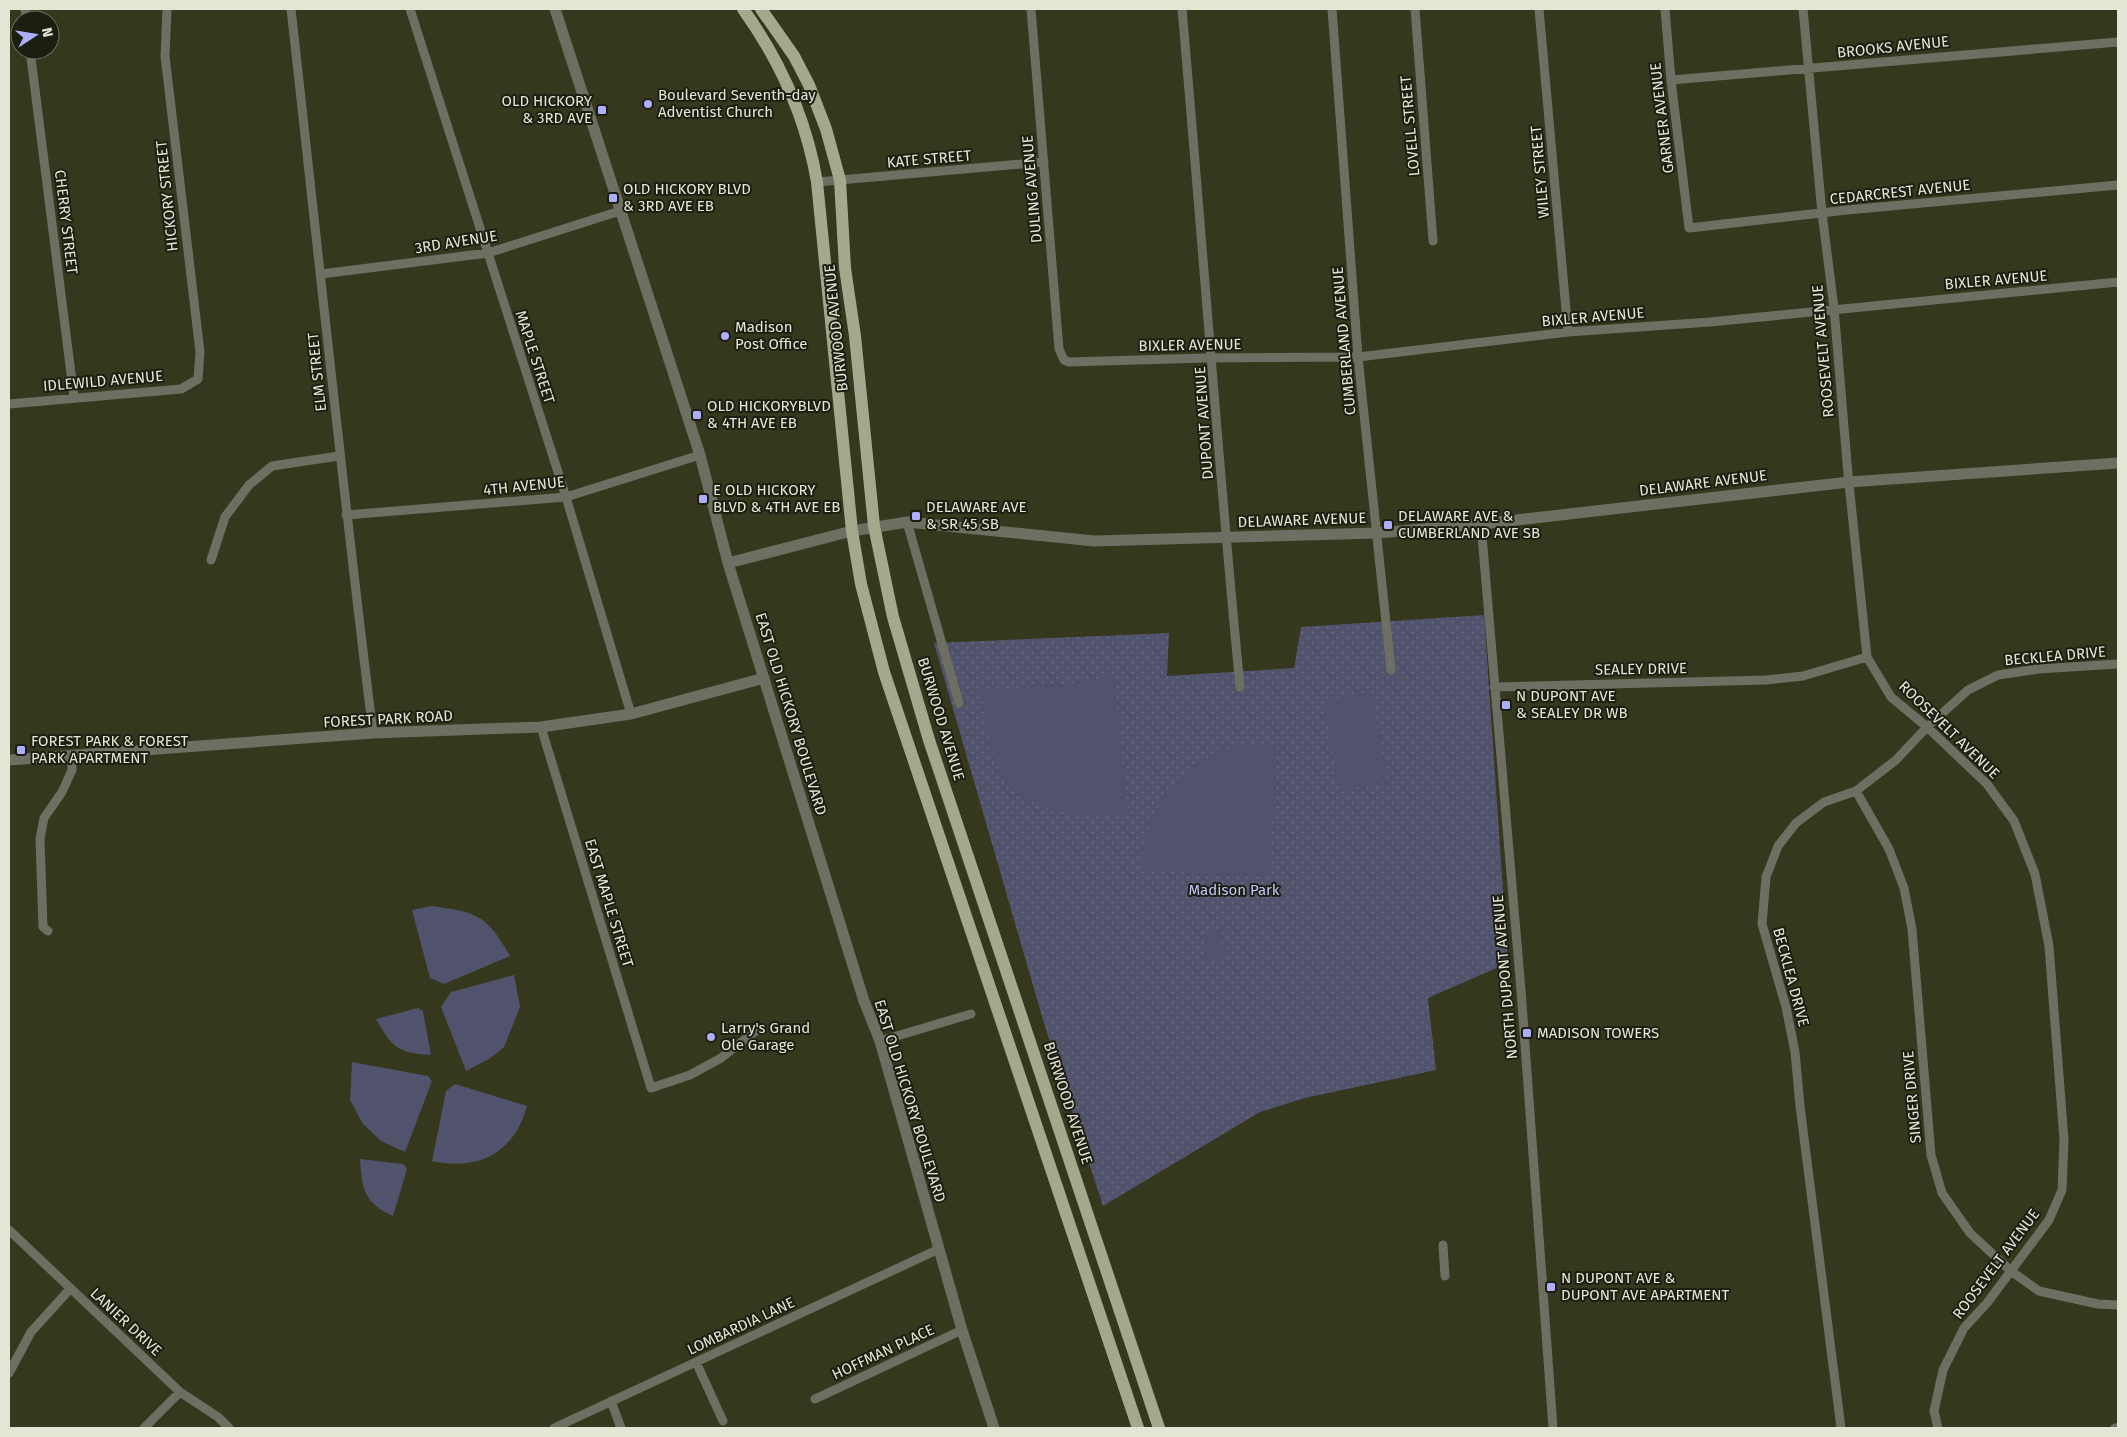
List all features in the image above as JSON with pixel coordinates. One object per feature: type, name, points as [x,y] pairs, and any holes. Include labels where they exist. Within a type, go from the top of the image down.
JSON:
[{"type":"main road","name":"BURWOOD AVENUE","points":[[743,9],[761,34],[793,93],[805,126],[817,182],[852,531],[861,584],[884,672],[1138,1428]]},
{"type":"main road","name":"BURWOOD AVENUE","points":[[761,9],[794,56],[812,93],[826,130],[840,180],[845,268],[855,336],[874,526],[893,617],[929,740],[1159,1428]]},
{"type":"street","name":"HICKORY STREET","points":[[166,9],[166,56],[200,352],[198,380]]},
{"type":"street","name":"ELM STREET","points":[[291,9],[321,274],[339,456],[373,733]]},
{"type":"street","name":"MAPLE STREET","points":[[410,9],[566,497],[631,714]]},
{"type":"street","name":"EAST OLD HICKORY BOULEVARD","points":[[556,9],[620,212],[700,454],[728,562],[864,1001],[880,1041],[962,1330],[994,1428]]},
{"type":"street","name":"DULING AVENUE","points":[[1031,9],[1059,349],[1064,360],[1069,362]]},
{"type":"street","name":"DUPONT AVENUE","points":[[1182,9],[1240,687]]},
{"type":"street","name":"CUMBERLAND AVENUE","points":[[1332,9],[1358,357],[1391,670]]},
{"type":"street","name":"LOVELL STREET","points":[[1415,9],[1433,242]]},
{"type":"street","name":"WILEY STREET","points":[[1539,9],[1568,332]]},
{"type":"street","name":"GARNER AVENUE","points":[[1665,9],[1671,80],[1689,224]]},
{"type":"street","name":"ROOSEVELT AVENUE","points":[[1802,9],[1822,213],[1834,308],[1867,657],[1891,697],[1927,727],[1987,784],[2014,821],[2036,874],[2049,946],[2064,1140],[2062,1190],[2049,1220],[1987,1303],[1964,1328],[1943,1370],[1934,1411],[1938,1428]]},
{"type":"street","name":"BROOKS AVENUE","points":[[1671,80],[2118,42]]},
{"type":"street","name":"CHERRY STREET","points":[[31,60],[74,397]]},
{"type":"street","name":"KATE STREET","points":[[817,182],[1044,162]]},
{"type":"street","name":"CEDARCREST AVENUE","points":[[1689,224],[1689,228],[1822,213],[2118,185]]},
{"type":"street","name":"3RD AVENUE","points":[[321,274],[488,253],[620,212]]},
{"type":"street","name":"BIXLER AVENUE","points":[[1069,362],[1212,358],[1358,357],[1568,332],[1710,322],[1834,308],[2118,282]]},
{"type":"street","name":"IDLEWILD AVENUE","points":[[9,404],[181,388],[198,380]]},
{"type":"street","name":"4TH AVENUE","points":[[346,515],[566,497],[700,454]]},
{"type":"street","points":[[211,560],[225,518],[249,485],[272,466],[339,456]]},
{"type":"street","name":"DELAWARE AVENUE","points":[[728,562],[874,526],[907,522],[1094,541],[1377,533],[1481,524],[1849,482],[2118,463]]},
{"type":"street","name":"BURWOOD AVENUE","points":[[907,522],[959,703]]},
{"type":"street","name":"NORTH DUPONT AVENUE","points":[[1481,524],[1518,956],[1553,1428]]},
{"type":"street","name":"SEALEY DRIVE","points":[[1494,687],[1790,678],[1867,657]]},
{"type":"street","name":"BECKLEA DRIVE","points":[[1841,1428],[1800,1106],[1795,1052],[1786,1007],[1762,924],[1762,903],[1766,877],[1778,846],[1796,822],[1824,802],[1856,791],[1896,760],[1927,727],[1968,690],[1998,675],[2038,669],[2118,664]]},
{"type":"street","name":"FOREST PARK ROAD","points":[[9,760],[373,733],[541,727],[631,714],[764,678]]},
{"type":"street","name":"EAST MAPLE STREET","points":[[541,727],[651,1088],[690,1075],[721,1058],[757,1030]]},
{"type":"street","points":[[48,931],[43,928],[40,838],[44,818],[62,792],[72,770],[72,756]]},
{"type":"street","name":"SINGER DRIVE","points":[[1856,791],[1889,849],[1904,888],[1912,929],[1931,1156],[1942,1193],[1970,1233],[2011,1271],[2038,1291],[2098,1304],[2118,1305]]},
{"type":"street","points":[[880,1041],[971,1014]]},
{"type":"street","name":"LANIER DRIVE","points":[[9,1230],[180,1392],[218,1417],[229,1428]]},
{"type":"street","points":[[1443,1245],[1445,1276]]},
{"type":"street","name":"LOMBARDIA LANE","points":[[554,1428],[939,1249]]},
{"type":"street","points":[[1530,1250],[1540,1249]]},
{"type":"street","points":[[9,1373],[31,1332],[70,1289]]},
{"type":"street","name":"HOFFMAN PLACE","points":[[815,1399],[962,1330]]},
{"type":"street","points":[[696,1362],[723,1421]]},
{"type":"street","points":[[144,1428],[180,1392]]},
{"type":"street","points":[[611,1402],[621,1428]]},
{"type":"green space","name":"Madison Park","points":[[1484,615],[1508,963],[1428,998],[1436,1070],[1305,1098],[1260,1112],[1103,1206],[1043,1020],[934,643],[1169,633],[1167,676],[1294,668],[1301,627]]},
{"type":"green space","points":[[1109,677],[1116,682],[1115,694],[1128,812],[1092,814],[1054,810],[1036,804],[1021,795],[1008,783],[998,767],[987,730],[981,692],[1098,681]]},
{"type":"green space","points":[[1372,692],[1387,782],[1339,790],[1324,700]]},
{"type":"green space","points":[[1277,746],[1270,867],[1260,877],[1142,870],[1143,850],[1154,813],[1176,782],[1206,759],[1224,751],[1243,747]]},
{"type":"green space","points":[[431,906],[460,911],[479,918],[494,932],[510,956],[444,984],[430,978],[412,910]]},
{"type":"green space","points":[[1205,930],[1222,930],[1223,960],[1205,960]]},
{"type":"green space","points":[[514,975],[520,1007],[504,1047],[489,1059],[466,1071],[441,1007],[451,992]]},
{"type":"green space","points":[[418,1008],[423,1011],[431,1055],[410,1052],[397,1047],[391,1042],[376,1019]]},
{"type":"green space","points":[[352,1062],[428,1076],[432,1081],[405,1152],[381,1141],[363,1124],[350,1100]]},
{"type":"green space","points":[[455,1084],[527,1106],[521,1123],[513,1136],[503,1147],[479,1161],[449,1163],[432,1161],[446,1091]]},
{"type":"green space","points":[[360,1159],[403,1164],[407,1169],[393,1216],[376,1206],[366,1194]]},
{"type":"place","name":"Boulevard Seventh-day Adventist Church","points":[[648,104]]},
{"type":"place","name":"OLD HICKORY & 3RD AVE","points":[[602,110]]},
{"type":"place","name":"OLD HICKORY BLVD & 3RD AVE EB","points":[[613,198]]},
{"type":"place","name":"Madison Post Office","points":[[725,336]]},
{"type":"place","name":"OLD HICKORYBLVD & 4TH AVE EB","points":[[697,415]]},
{"type":"place","name":"E OLD HICKORY BLVD & 4TH AVE EB","points":[[703,499]]},
{"type":"place","name":"DELAWARE AVE & SR 45 SB","points":[[916,516]]},
{"type":"place","name":"DELAWARE AVE & CUMBERLAND AVE SB","points":[[1388,525]]},
{"type":"place","name":"N DUPONT AVE & SEALEY DR WB","points":[[1506,705]]},
{"type":"place","name":"FOREST PARK & FOREST PARK APARTMENT","points":[[21,750]]},
{"type":"place","name":"MADISON TOWERS","points":[[1527,1033]]},
{"type":"place","name":"Larry's Grand Ole Garage","points":[[711,1037]]},
{"type":"place","name":"N DUPONT AVE & DUPONT AVE APARTMENT","points":[[1551,1287]]}]
